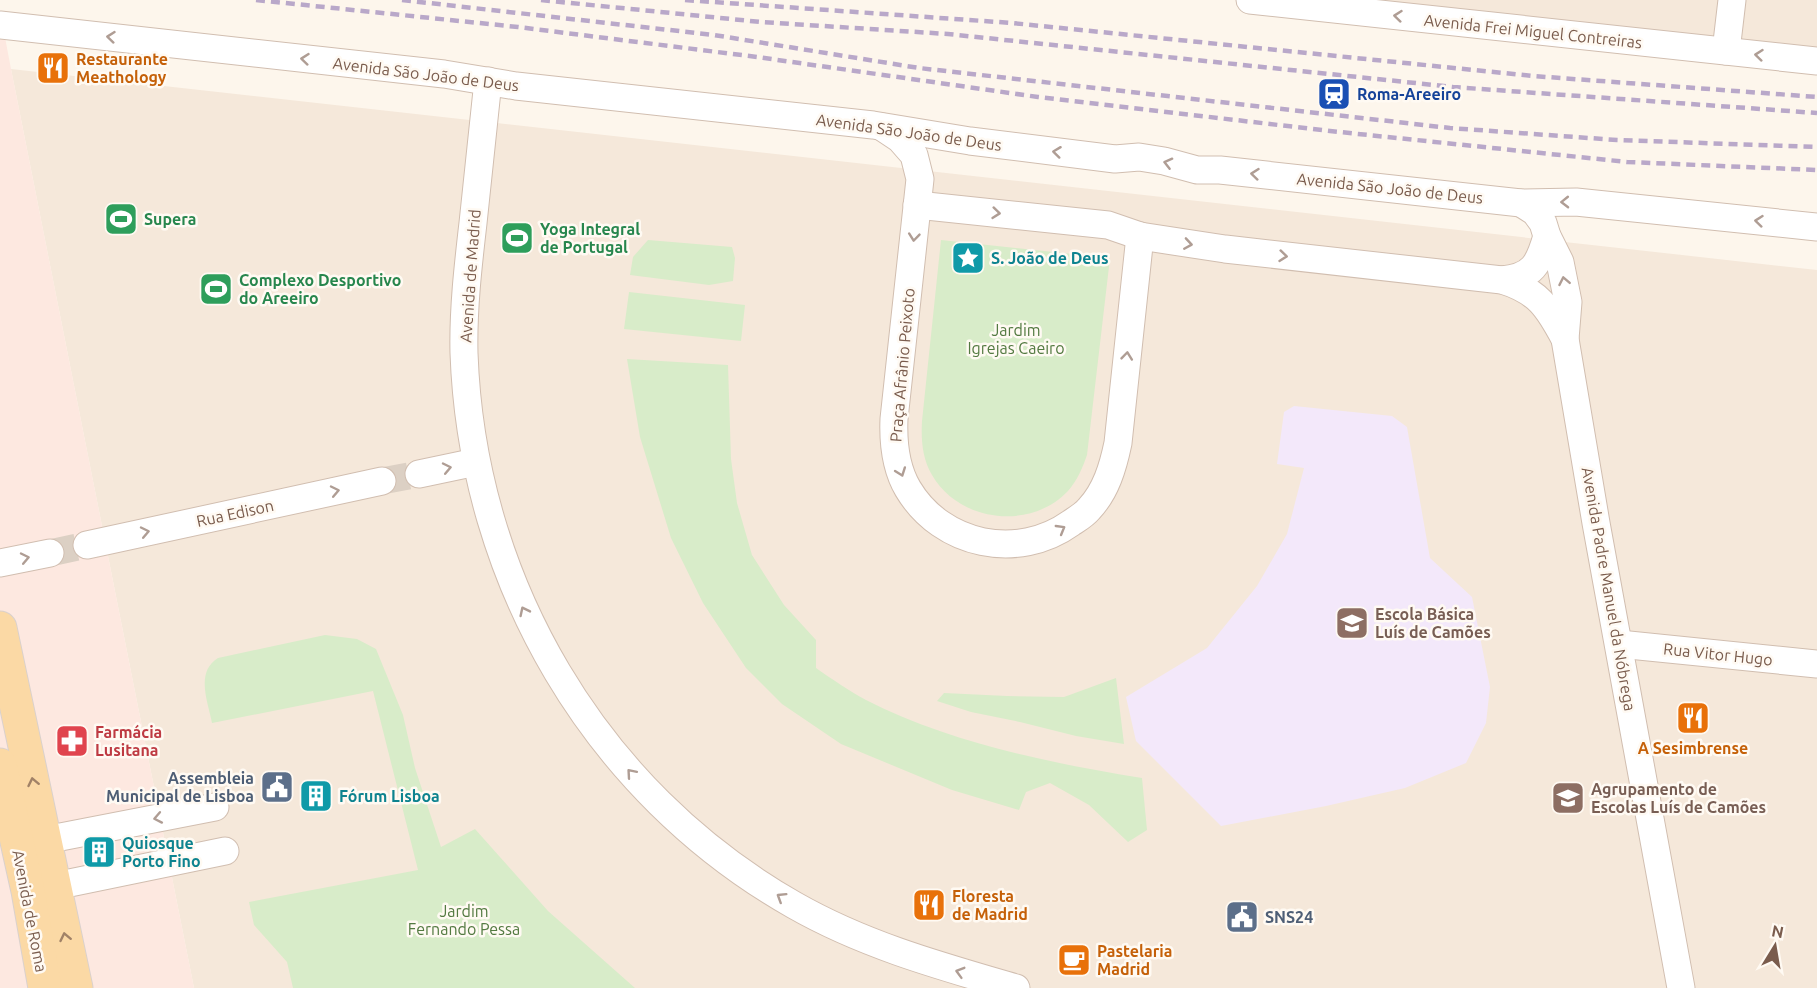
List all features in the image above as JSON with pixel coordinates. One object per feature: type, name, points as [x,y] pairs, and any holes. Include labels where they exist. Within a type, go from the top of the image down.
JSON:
[{"type":"main road","name":"Avenida de Roma","points":[[0,628],[45,840],[42,888],[45,988]]},
{"type":"main road","name":"Avenida de Roma","points":[[0,765],[76,988]]},
{"type":"street","name":"Avenida Frei Miguel Contreiras","points":[[1250,0],[1817,61]]},
{"type":"street","points":[[1726,51],[1732,0]]},
{"type":"street","name":"Avenida São João de Deus","points":[[0,25],[444,74],[881,126],[970,141],[1115,159],[1139,157],[1197,170],[1220,170],[1521,202],[1576,202],[1817,227]]},
{"type":"street","name":"Avenida de Madrid","points":[[488,81],[465,300],[464,352],[467,393],[476,462],[486,506],[501,555],[520,603],[543,649],[570,694],[633,776],[669,813],[750,878],[840,929],[888,949],[1016,988]]},
{"type":"street","name":"Praça Afrânio Peixoto","points":[[881,126],[900,139],[914,155],[919,192],[894,418],[896,455],[908,488],[930,516],[959,535],[993,544],[1029,543],[1062,530],[1088,510],[1108,479],[1118,443],[1140,236]]},
{"type":"street","name":"Praça Afrânio Peixoto","points":[[919,192],[937,153],[952,144],[970,141]]},
{"type":"street","points":[[919,192],[1108,225],[1140,236],[1225,249],[1502,280],[1517,279],[1532,270],[1540,260],[1547,236]]},
{"type":"street","name":"Avenida Padre Manuel da Nóbrega","points":[[1521,202],[1535,212],[1543,223],[1560,262],[1568,302],[1565,339],[1596,524],[1681,988]]},
{"type":"street","points":[[1502,280],[1523,287],[1539,300],[1552,315],[1565,339]]},
{"type":"street","points":[[419,474],[476,462]]},
{"type":"street","name":"Rua Edison","points":[[87,545],[382,481]]},
{"type":"street","points":[[0,563],[50,553]]},
{"type":"street","name":"Rua Vitor Hugo","points":[[1619,644],[1817,664]]},
{"type":"street","name":"Avenida de Roma","points":[[45,840],[215,807]]},
{"type":"street","name":"Avenida de Roma","points":[[42,888],[225,851]]},
{"type":"shaded area","points":[[1340,0],[1817,0],[1817,50]]},
{"type":"shaded area","points":[[0,11],[11,69],[194,988],[0,988]]},
{"type":"shaded area","points":[[11,69],[1817,270],[1817,988],[194,988]]},
{"type":"shaded area","name":"Escola Básica Luís de Camões","points":[[1294,406],[1392,416],[1407,427],[1430,558],[1472,597],[1490,687],[1486,723],[1466,763],[1405,788],[1221,826],[1136,741],[1126,697],[1207,648],[1257,586],[1287,534],[1304,468],[1277,464],[1284,412]]},
{"type":"green space","points":[[648,240],[732,247],[735,258],[733,281],[709,285],[630,275],[633,257]]},
{"type":"green space","name":"Jardim Igrejas Caeiro","points":[[941,240],[1110,258],[1087,455],[1068,491],[1052,504],[1035,512],[1015,516],[996,516],[959,503],[944,491],[926,462],[922,442],[922,421]]},
{"type":"green space","points":[[629,292],[745,305],[741,341],[624,329]]},
{"type":"green space","points":[[627,359],[728,365],[731,459],[737,503],[752,555],[784,605],[816,640],[816,668],[866,700],[898,715],[966,740],[1072,766],[1142,778],[1147,830],[1128,842],[1089,805],[1050,783],[1026,792],[1019,810],[952,790],[841,744],[782,704],[746,668],[703,603],[671,538],[640,437]]},
{"type":"green space","name":"Jardim Fernando Pessa","points":[[325,635],[357,639],[376,649],[403,715],[415,768],[441,847],[475,829],[548,911],[635,988],[293,988],[287,962],[254,925],[249,902],[418,870],[373,691],[212,723],[206,697],[205,679],[211,664],[218,658]]},
{"type":"green space","points":[[1116,678],[1124,744],[1076,736],[971,712],[937,701],[944,693],[1064,697]]},
{"type":"tunnel","points":[[382,481],[419,474]]},
{"type":"tunnel","points":[[50,553],[87,545]]},
{"type":"railway","points":[[256,0],[518,27],[757,57],[1038,97],[1330,131],[1627,162],[1817,170]]},
{"type":"railway","points":[[402,0],[714,35],[919,68],[1450,128],[1617,140],[1817,147]]},
{"type":"railway","points":[[541,0],[761,22],[948,34],[1453,87],[1817,113]]},
{"type":"railway","points":[[685,0],[1012,23],[1533,76],[1817,97]]},
{"type":"place","name":"Restaurante Meathology","points":[[53,68]]},
{"type":"place","name":"Roma-Areeiro","points":[[1334,94]]},
{"type":"place","name":"Supera","points":[[121,219]]},
{"type":"place","name":"Yoga Integral de Portugal","points":[[517,238]]},
{"type":"place","name":"S. João de Deus","points":[[968,258]]},
{"type":"place","name":"Complexo Desportivo do Areeiro","points":[[216,289]]},
{"type":"place","name":"Escola Básica Luís de Camões","points":[[1352,623]]},
{"type":"place","name":"A Sesimbrense","points":[[1693,718]]},
{"type":"place","name":"Farmácia Lusitana","points":[[72,741]]},
{"type":"place","name":"Assembleia Municipal de Lisboa","points":[[277,787]]},
{"type":"place","name":"Fórum Lisboa","points":[[316,796]]},
{"type":"place","name":"Agrupamento de Escolas Luís de Camões","points":[[1568,798]]},
{"type":"place","name":"Quiosque Porto Fino","points":[[99,852]]},
{"type":"place","name":"Floresta de Madrid","points":[[929,905]]},
{"type":"place","name":"SNS24","points":[[1242,917]]},
{"type":"place","name":"Pastelaria Madrid","points":[[1074,960]]}]
